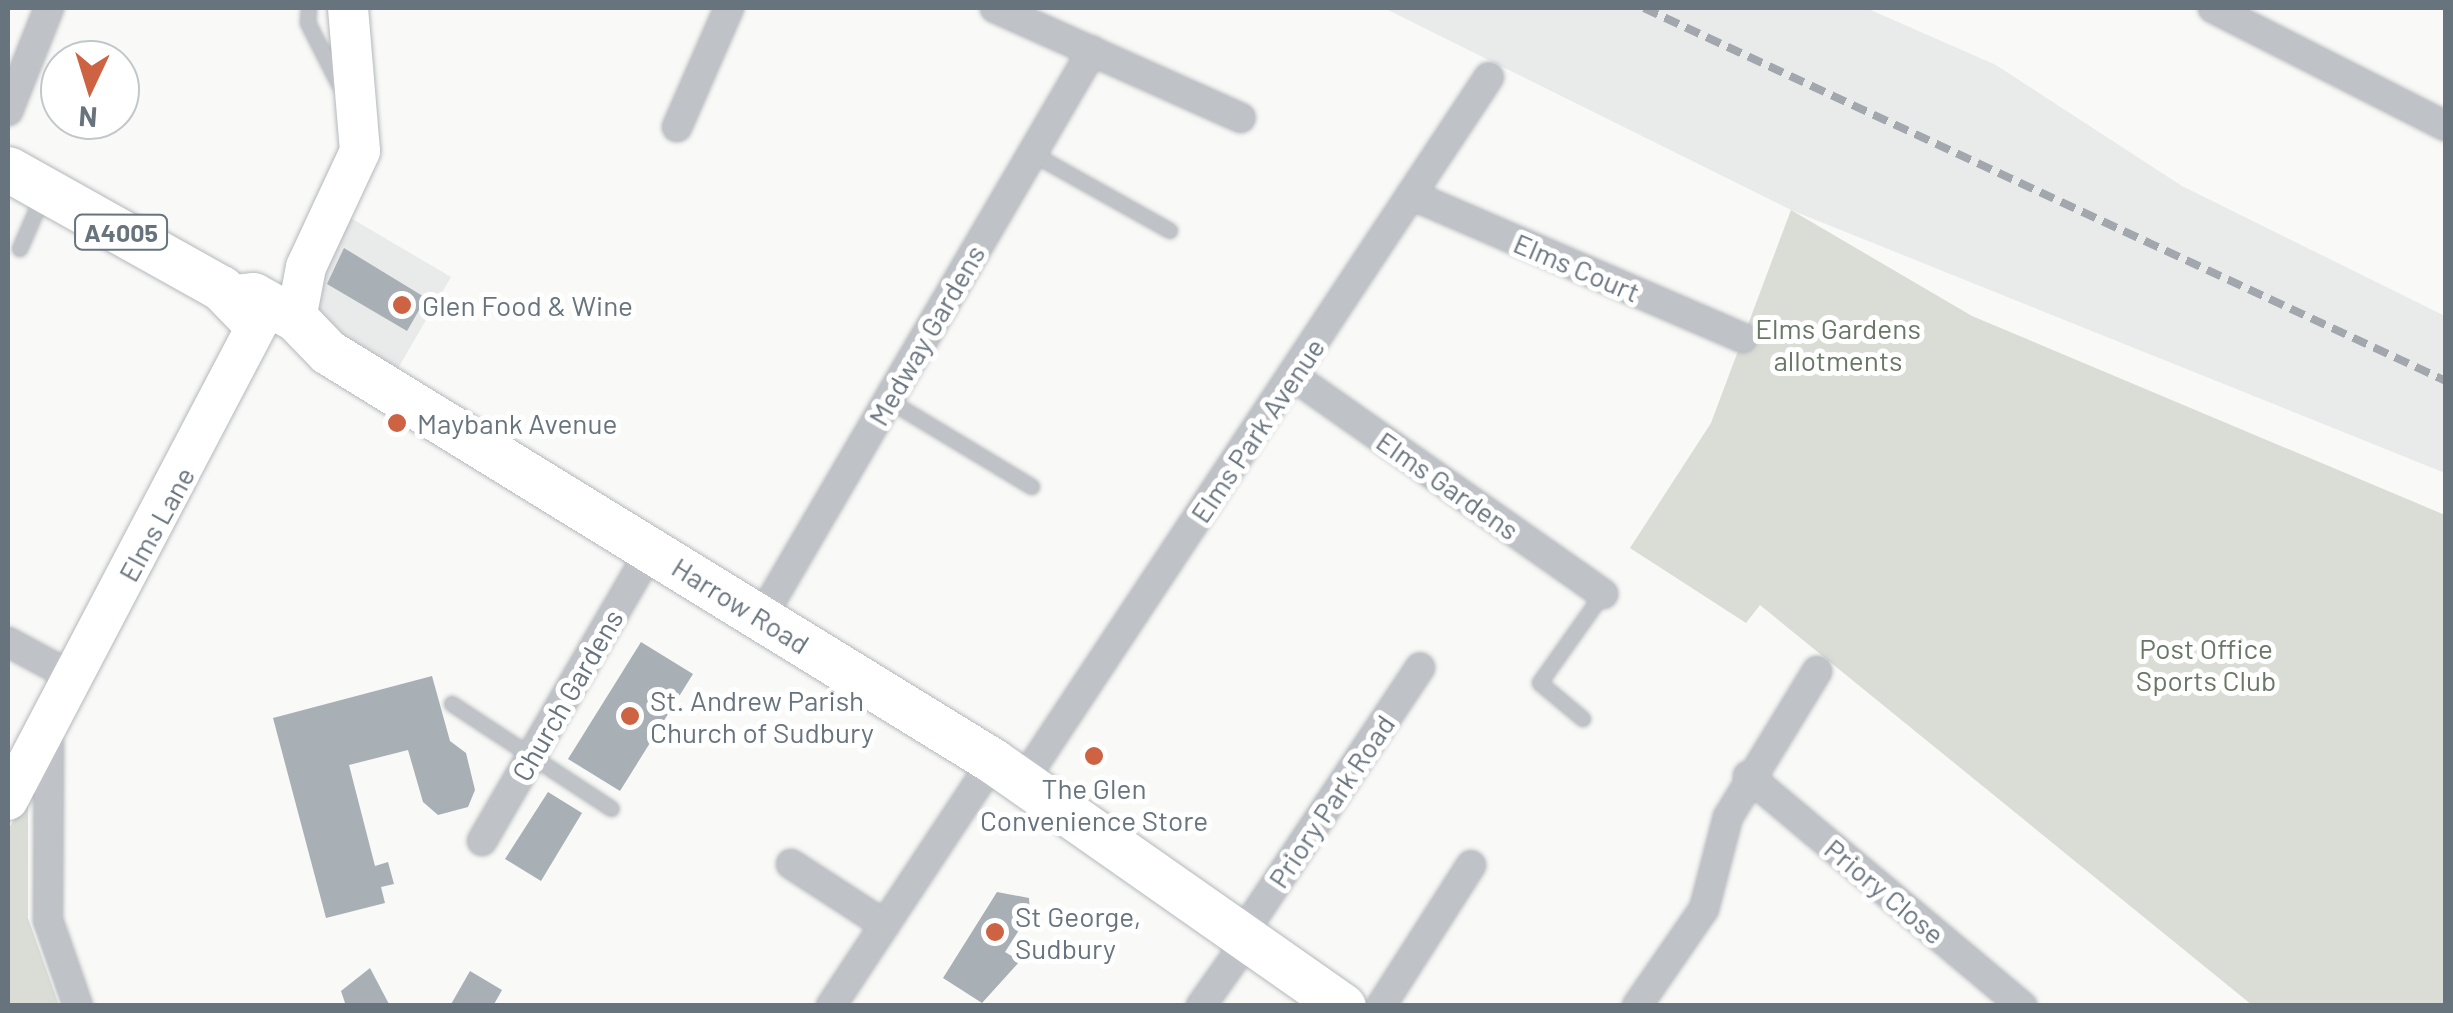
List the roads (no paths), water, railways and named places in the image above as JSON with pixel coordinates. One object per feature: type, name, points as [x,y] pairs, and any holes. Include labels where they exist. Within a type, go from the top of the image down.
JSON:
[{"type":"main road","name":"Harrow Road","points":[[26,180],[260,308],[1008,771],[1343,1006]]},
{"type":"street","points":[[8,111],[50,8]]},
{"type":"street","points":[[260,308],[306,267],[352,173],[362,126],[348,8]]},
{"type":"street","points":[[677,127],[729,8]]},
{"type":"street","points":[[995,8],[1241,118]]},
{"type":"street","points":[[2213,8],[2446,126]]},
{"type":"street","name":"Medway Gardens","points":[[760,618],[1092,51]]},
{"type":"street","name":"Elms Park Avenue","points":[[831,1006],[885,925],[1008,771],[1293,376],[1489,77]]},
{"type":"street","name":"Elms Court","points":[[1411,195],[1743,338]]},
{"type":"street","name":"Elms Lane","points":[[8,800],[71,676],[214,422],[260,308]]},
{"type":"street","name":"Elms Gardens","points":[[1293,376],[1603,594]]},
{"type":"street","name":"Church Gardens","points":[[482,841],[651,549]]},
{"type":"street","points":[[8,642],[71,676]]},
{"type":"street","name":"Priory Park Road","points":[[1201,1006],[1420,668]]},
{"type":"street","points":[[1637,1006],[1704,909],[1748,776],[1817,671]]},
{"type":"street","name":"Elms Lane","points":[[50,722],[42,836],[48,920],[78,1006]]},
{"type":"street","name":"Priory Close","points":[[1748,776],[2022,1006]]},
{"type":"street","points":[[791,864],[885,925]]},
{"type":"street","points":[[1381,1006],[1471,865]]},
{"type":"lane","points":[[310,8],[314,36],[362,126]]},
{"type":"lane","points":[[1032,154],[1170,232]]},
{"type":"lane","points":[[20,249],[26,180]]},
{"type":"lane","points":[[888,400],[1032,487]]},
{"type":"lane","points":[[1583,719],[1540,684],[1603,594]]},
{"type":"lane","points":[[452,704],[612,809]]},
{"type":"railway","points":[[1644,8],[2446,381]]},
{"type":"place","name":"Glen Food & Wine","points":[[402,305]]},
{"type":"place","name":"Maybank Avenue","points":[[397,423]]},
{"type":"place","name":"St. Andrew Parish Church of Sudbury","points":[[630,716]]},
{"type":"place","name":"The Glen Convenience Store","points":[[1094,756]]},
{"type":"place","name":"St George, Sudbury","points":[[995,932]]},
{"type":"park label","name":"Elms Gardens allotments","points":[[1838,344]]},
{"type":"park label","name":"Post Office Sports Club","points":[[2206,664]]}]
